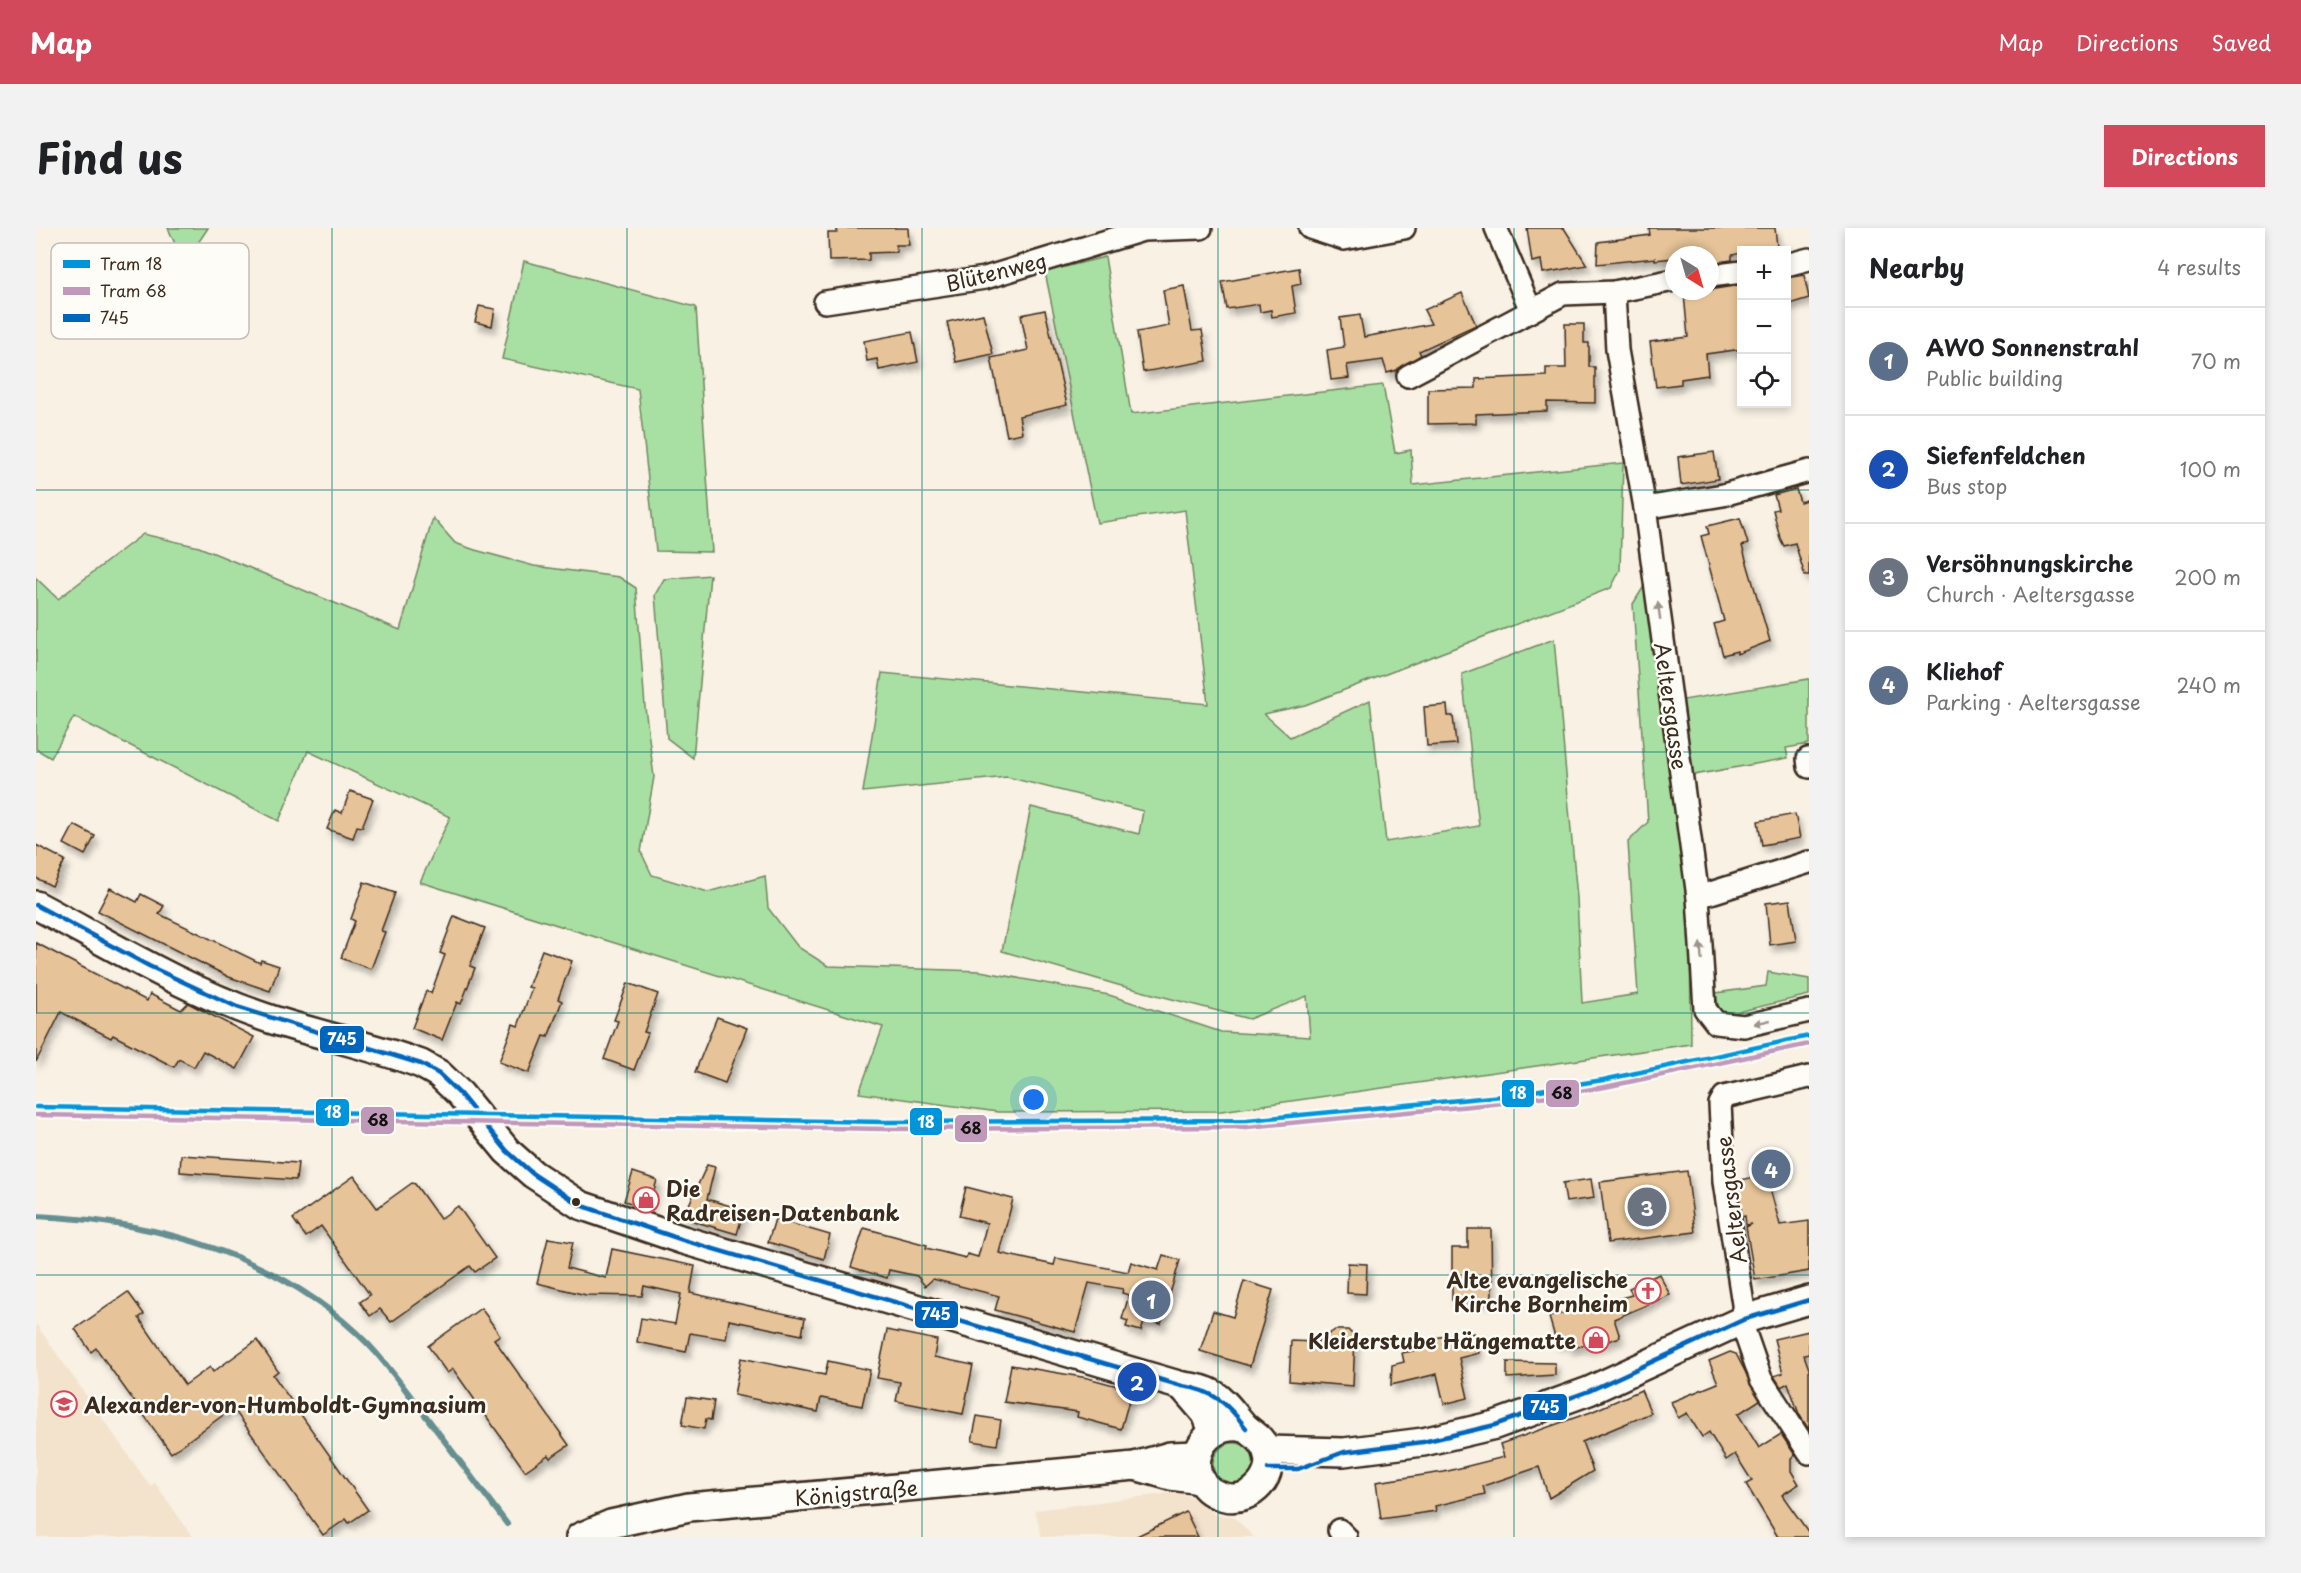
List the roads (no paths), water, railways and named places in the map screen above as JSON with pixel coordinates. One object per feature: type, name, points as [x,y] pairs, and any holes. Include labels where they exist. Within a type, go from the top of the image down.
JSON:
[{"type":"street","name":"Blütenweg","points":[[825,302],[985,278],[1143,230],[1201,228]]},
{"type":"street","points":[[1310,228],[1344,239],[1404,228]]},
{"type":"street","points":[[1496,228],[1531,310]]},
{"type":"street","points":[[1791,264],[1809,259]]},
{"type":"street","points":[[1719,275],[1737,273]]},
{"type":"street","points":[[1408,376],[1491,335],[1531,310],[1563,294],[1614,292],[1665,282]]},
{"type":"street","name":"Aeltersgasse","points":[[1614,292],[1617,350],[1645,508],[1698,897],[1705,1009],[1716,1023],[1744,1026],[1809,1011]]},
{"type":"street","points":[[1645,508],[1723,495],[1809,471]]},
{"type":"street","points":[[1698,897],[1809,862]]},
{"type":"street","points":[[36,905],[207,993],[266,1018],[390,1053],[430,1069],[460,1094],[507,1151],[533,1174],[580,1205],[682,1240],[1182,1386],[1204,1388],[1217,1394],[1246,1428],[1255,1433],[1267,1459],[1266,1477],[1255,1491],[1237,1498],[1216,1494],[1199,1467],[1206,1438],[1213,1431],[1223,1427],[1246,1428]]},
{"type":"street","name":"Aeltersgasse","points":[[1809,1077],[1724,1097],[1720,1104],[1724,1182],[1745,1319],[1744,1330],[1761,1379],[1809,1453]]},
{"type":"street","points":[[1267,1459],[1298,1468],[1325,1461],[1344,1452],[1423,1442],[1495,1425],[1589,1391],[1745,1319],[1809,1300]]},
{"type":"street","points":[[1182,1386],[1206,1414],[1213,1431]]},
{"type":"street","name":"Königstraße","points":[[580,1537],[611,1524],[689,1508],[1135,1467],[1170,1456],[1199,1467]]},
{"type":"waterway","points":[[36,1216],[81,1219],[171,1235],[214,1248],[296,1287],[333,1313],[376,1352],[507,1524]]},
{"type":"tram line","name":"18","points":[[36,1107],[886,1122],[1247,1120],[1502,1096],[1603,1080],[1809,1036]]},
{"type":"tram line","name":"68","points":[[36,1115],[886,1129],[1247,1127],[1503,1103],[1605,1087],[1809,1044]]},
{"type":"place","name":"Kliehof","points":[[1771,1169]]},
{"type":"place","name":"Die Radreisen-Datenbank","points":[[646,1200]]},
{"type":"place","name":"Versöhnungskirche","points":[[1647,1207]]},
{"type":"place","name":"Alte evangelische Kirche Bornheim","points":[[1648,1291]]},
{"type":"place","name":"AWO Sonnenstrahl","points":[[1151,1300]]},
{"type":"place","name":"Kleiderstube Hängematte","points":[[1596,1340]]},
{"type":"place","name":"Siefenfeldchen","points":[[1137,1382]]},
{"type":"place","name":"Alexander-von-Humboldt-Gymnasium","points":[[64,1404]]}]
